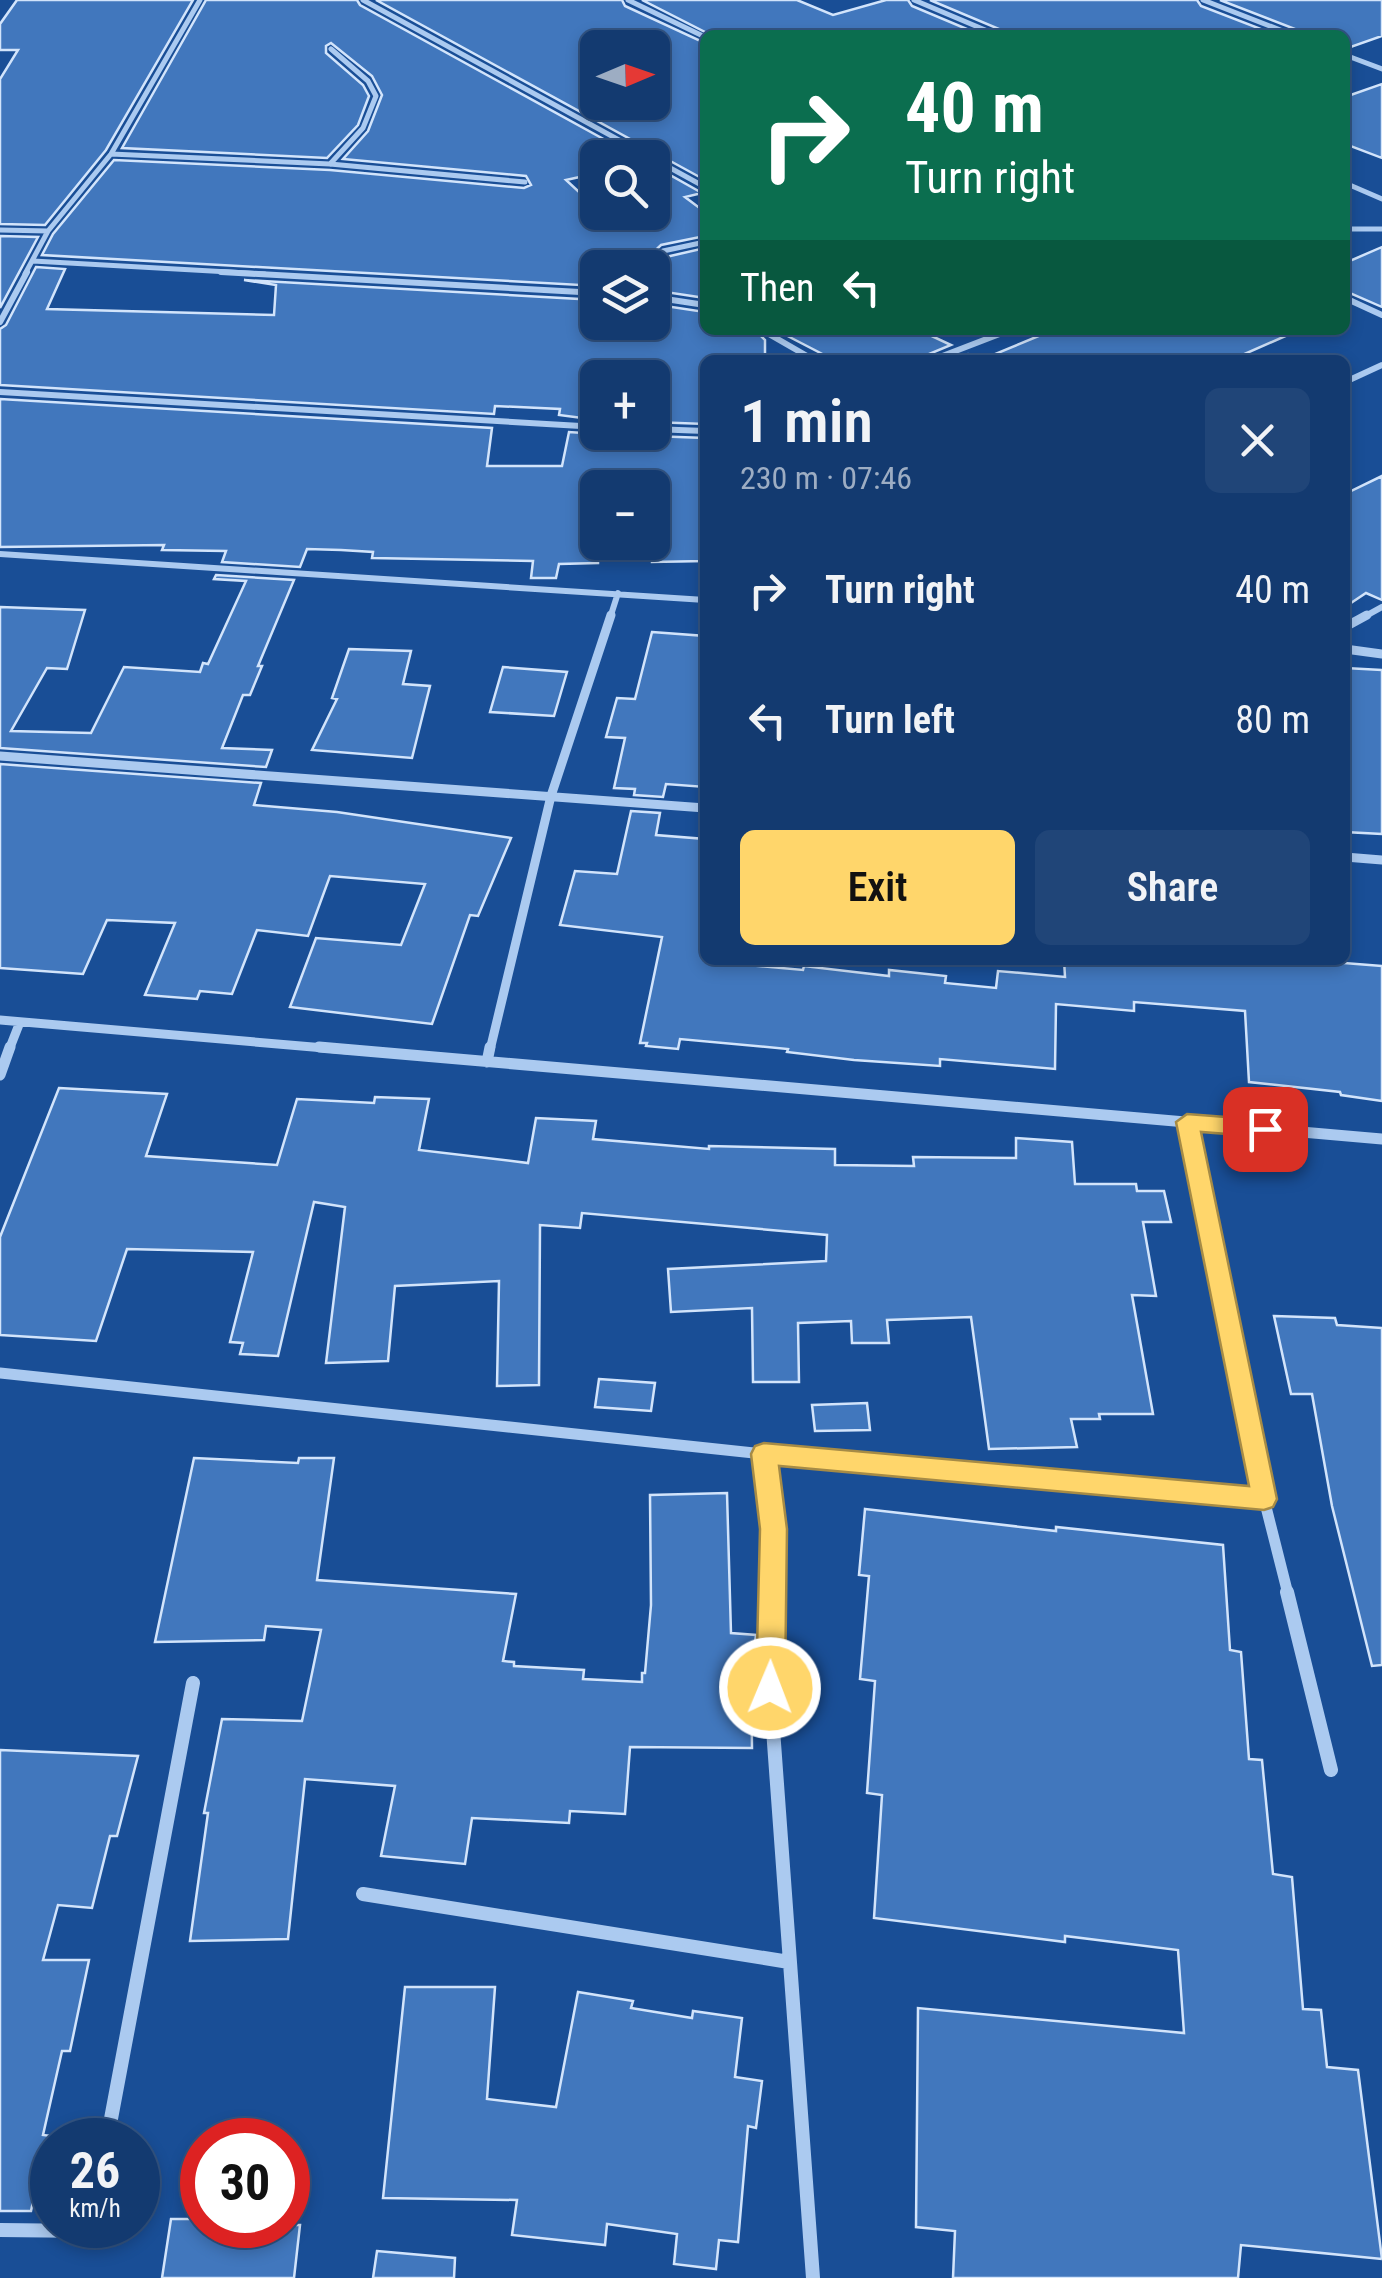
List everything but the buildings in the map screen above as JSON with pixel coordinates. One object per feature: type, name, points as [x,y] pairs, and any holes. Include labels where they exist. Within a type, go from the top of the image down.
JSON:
[{"type":"street","points":[[0,322],[48,231],[111,154],[200,0]]},
{"type":"street","points":[[363,0],[700,184]]},
{"type":"street","points":[[628,0],[700,36]]},
{"type":"street","points":[[914,0],[985,30]]},
{"type":"street","points":[[1202,0],[1281,30]]},
{"type":"street","points":[[330,164],[373,113],[376,100],[374,88],[331,49]]},
{"type":"street","points":[[1350,57],[1382,69]]},
{"type":"street","points":[[111,154],[330,164],[525,182]]},
{"type":"street","points":[[1350,185],[1382,199]]},
{"type":"street","points":[[1350,229],[1382,229]]},
{"type":"street","points":[[0,230],[48,231]]},
{"type":"street","points":[[665,250],[700,243]]},
{"type":"street","points":[[33,261],[580,292]]},
{"type":"street","points":[[670,300],[700,304]]},
{"type":"street","points":[[1350,300],[1382,316]]},
{"type":"street","points":[[771,335],[805,355]]},
{"type":"street","points":[[945,355],[997,335]]},
{"type":"street","points":[[1350,380],[1382,365]]},
{"type":"street","points":[[0,392],[580,426]]},
{"type":"street","points":[[670,430],[700,431]]},
{"type":"street","points":[[0,554],[700,600]]},
{"type":"street","points":[[487,1062],[551,796],[618,594]]},
{"type":"street","points":[[1350,624],[1382,607]]},
{"type":"street","points":[[1350,650],[1382,654]]},
{"type":"street","points":[[0,756],[700,808]]},
{"type":"street","points":[[1350,857],[1382,860]]},
{"type":"street","points":[[0,1020],[1382,1139]]},
{"type":"street","points":[[0,1074],[20,1022]]},
{"type":"street","points":[[1187,1122],[1242,1373],[1264,1499],[1331,1770]]},
{"type":"street","points":[[0,1372],[764,1454],[1264,1499]]},
{"type":"street","points":[[764,1454],[774,1529],[770,1688],[813,2278]]},
{"type":"street","points":[[110,2118],[193,1683]]},
{"type":"street","points":[[364,1894],[789,1962]]},
{"type":"street","points":[[0,2230],[30,2230]]},
{"type":"route","points":[[770,1688],[774,1529],[764,1454],[1264,1499],[1242,1373],[1187,1122],[1265,1129]]}]
